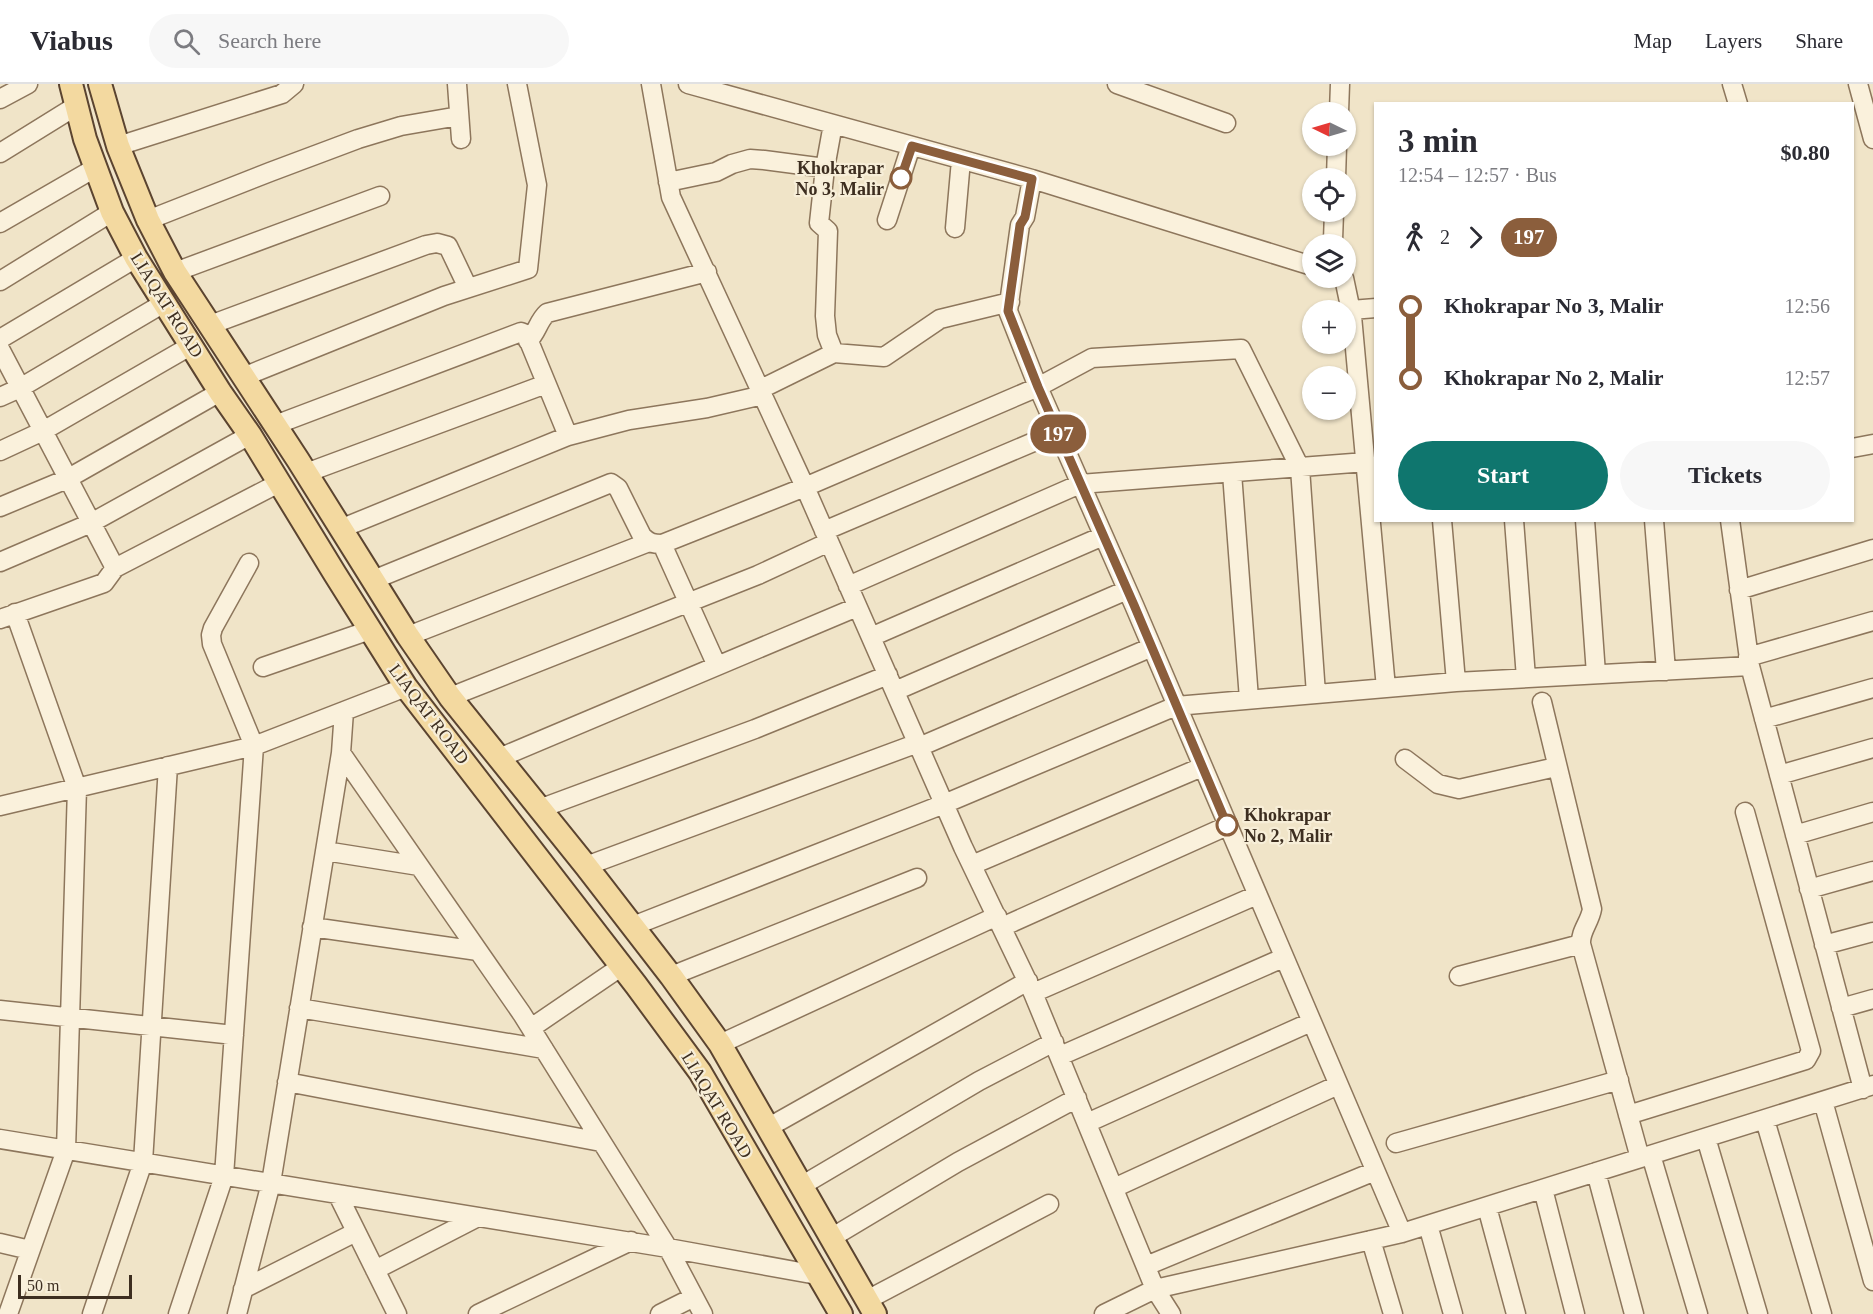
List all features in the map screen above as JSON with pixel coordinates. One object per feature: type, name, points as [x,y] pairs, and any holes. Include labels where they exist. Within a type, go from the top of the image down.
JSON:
[{"type":"main road","name":"LIAQAT ROAD","points":[[71,84],[95,168],[112,212],[136,258],[164,303],[250,435],[406,687],[622,966],[700,1072],[841,1314]]},
{"type":"main road","points":[[100,84],[118,146],[148,220],[175,272],[450,698],[633,926],[720,1044],[871,1307]]},
{"type":"street","points":[[0,99],[28,84]]},
{"type":"street","points":[[118,146],[282,94],[294,84]]},
{"type":"street","points":[[457,84],[460,139]]},
{"type":"street","points":[[243,376],[444,296],[527,271],[530,267],[537,185],[517,84]]},
{"type":"street","points":[[651,84],[671,197],[805,487],[944,804],[1031,987],[1155,1289],[1172,1314]]},
{"type":"street","points":[[688,84],[1032,179],[1302,263]]},
{"type":"street","points":[[1339,102],[1340,84]]},
{"type":"street","points":[[1732,84],[1737,102]]},
{"type":"street","points":[[1858,84],[1873,139]]},
{"type":"street","points":[[1123,85],[1226,123]]},
{"type":"street","points":[[0,153],[76,106]]},
{"type":"street","points":[[148,220],[358,139],[401,126],[459,116]]},
{"type":"street","points":[[833,124],[819,223],[828,231],[825,316],[827,335],[834,353]]},
{"type":"street","points":[[887,220],[912,146]]},
{"type":"street","points":[[668,182],[716,172],[750,159],[825,168]]},
{"type":"street","points":[[955,228],[961,160]]},
{"type":"street","points":[[0,223],[95,168]]},
{"type":"street","points":[[1032,179],[1025,217],[1020,225],[1008,311],[1057,432],[1152,647],[1402,1233]]},
{"type":"street","points":[[175,272],[380,196]]},
{"type":"street","points":[[0,281],[112,212]]},
{"type":"street","points":[[210,325],[426,245],[437,243],[448,246],[468,288]]},
{"type":"street","points":[[0,339],[136,258]]},
{"type":"street","points":[[528,341],[534,337],[540,321],[547,313],[707,272]]},
{"type":"street","points":[[340,529],[568,436],[629,420],[707,408],[762,392],[834,353],[884,357],[940,319],[1010,302]]},
{"type":"street","points":[[0,397],[20,388],[164,303]]},
{"type":"street","points":[[1356,310],[1374,309]]},
{"type":"street","points":[[275,425],[521,332],[526,334],[568,436]]},
{"type":"street","points":[[0,451],[43,431],[192,345]]},
{"type":"street","points":[[0,349],[115,568]]},
{"type":"street","points":[[408,636],[805,487],[1038,387],[1092,358],[1240,349],[1300,468],[1316,694]]},
{"type":"street","points":[[1356,351],[1369,457],[1386,688]]},
{"type":"street","points":[[306,473],[546,384]]},
{"type":"street","points":[[0,507],[68,479],[220,392]]},
{"type":"street","points":[[450,698],[758,575],[827,537],[1057,432]]},
{"type":"street","points":[[0,562],[91,524],[250,435]]},
{"type":"street","points":[[1854,448],[1873,444]]},
{"type":"street","points":[[848,586],[1080,484],[1300,468],[1369,457]]},
{"type":"street","points":[[1232,473],[1249,699]]},
{"type":"street","points":[[6,1305],[30,1250],[66,1150],[77,788],[7,616],[104,583],[115,568],[279,483]]},
{"type":"street","points":[[373,580],[611,483],[618,488],[642,536],[655,543],[688,602],[717,666]]},
{"type":"street","points":[[1442,522],[1456,682]]},
{"type":"street","points":[[1514,522],[1526,678]]},
{"type":"street","points":[[1585,522],[1596,674]]},
{"type":"street","points":[[1654,522],[1666,670]]},
{"type":"street","points":[[1110,1313],[1155,1289],[1402,1233],[1868,1087],[1841,1008],[1749,662],[1730,522]]},
{"type":"street","points":[[871,637],[1103,536]]},
{"type":"street","points":[[1739,590],[1873,549]]},
{"type":"street","points":[[178,1314],[224,1176],[254,746],[212,644],[211,635],[249,563]]},
{"type":"street","points":[[539,809],[755,729],[891,683],[1127,590]]},
{"type":"street","points":[[499,758],[857,607]]},
{"type":"street","points":[[633,926],[944,804],[1176,706],[1456,682],[1666,670],[1749,662],[1873,621]]},
{"type":"street","points":[[263,668],[370,630]]},
{"type":"street","points":[[586,866],[919,745],[1152,647]]},
{"type":"street","points":[[0,806],[254,746],[406,687]]},
{"type":"street","points":[[1764,719],[1873,688]]},
{"type":"street","points":[[1542,702],[1592,909],[1581,935],[1581,944],[1628,1115],[1645,1157],[1698,1314]]},
{"type":"street","points":[[237,1314],[271,1183],[341,753],[344,711]]},
{"type":"street","points":[[1779,776],[1873,748]]},
{"type":"street","points":[[341,753],[531,1028],[668,1248],[703,1314]]},
{"type":"street","points":[[1405,759],[1438,784],[1459,789],[1556,767]]},
{"type":"street","points":[[92,1314],[143,1162],[168,766]]},
{"type":"street","points":[[972,865],[1202,767]]},
{"type":"street","points":[[1628,1115],[1806,1060],[1811,1051],[1745,812]]},
{"type":"street","points":[[1795,835],[1873,812]]},
{"type":"street","points":[[720,1044],[1227,825]]},
{"type":"street","points":[[325,851],[419,866]]},
{"type":"street","points":[[1809,889],[1873,871]]},
{"type":"street","points":[[671,976],[917,878]]},
{"type":"street","points":[[769,1127],[1031,987],[1257,895]]},
{"type":"street","points":[[312,927],[478,951]]},
{"type":"street","points":[[1824,945],[1873,932]]},
{"type":"street","points":[[1459,976],[1581,944]]},
{"type":"street","points":[[801,1186],[979,1081],[1283,958]]},
{"type":"street","points":[[531,1028],[622,966]]},
{"type":"street","points":[[1841,1008],[1873,999]]},
{"type":"street","points":[[299,1008],[544,1049]]},
{"type":"street","points":[[0,1010],[234,1035]]},
{"type":"street","points":[[1087,1123],[1311,1022]]},
{"type":"street","points":[[1396,1143],[1619,1080]]},
{"type":"street","points":[[287,1082],[601,1142]]},
{"type":"street","points":[[1114,1188],[1338,1085]]},
{"type":"street","points":[[831,1238],[958,1162],[1077,1098]]},
{"type":"street","points":[[1823,1101],[1873,1281]]},
{"type":"street","points":[[1765,1119],[1822,1314]]},
{"type":"street","points":[[1706,1138],[1758,1314]]},
{"type":"street","points":[[0,1139],[668,1248],[817,1275]]},
{"type":"street","points":[[1146,1266],[1375,1172]]},
{"type":"street","points":[[1596,1172],[1634,1314]]},
{"type":"street","points":[[1543,1189],[1575,1314]]},
{"type":"street","points":[[338,1195],[375,1270],[390,1312]]},
{"type":"street","points":[[871,1307],[1049,1204]]},
{"type":"street","points":[[1487,1206],[1516,1314]]},
{"type":"street","points":[[375,1270],[478,1217]]},
{"type":"street","points":[[1428,1225],[1453,1314]]},
{"type":"street","points":[[243,1289],[356,1232]]},
{"type":"street","points":[[1371,1240],[1393,1314]]},
{"type":"street","points":[[478,1314],[631,1242]]},
{"type":"street","points":[[0,1243],[30,1250]]},
{"type":"street","points":[[660,1314],[694,1297]]},
{"type":"bus line","name":"197","points":[[901,178],[912,146],[1032,179],[1025,217],[1020,225],[1008,311],[1038,387],[1227,825]]},
{"type":"place","name":"Khokrapar No 3, Malir","points":[[901,178]]},
{"type":"place","name":"Khokrapar No 2, Malir","points":[[1227,825]]}]
